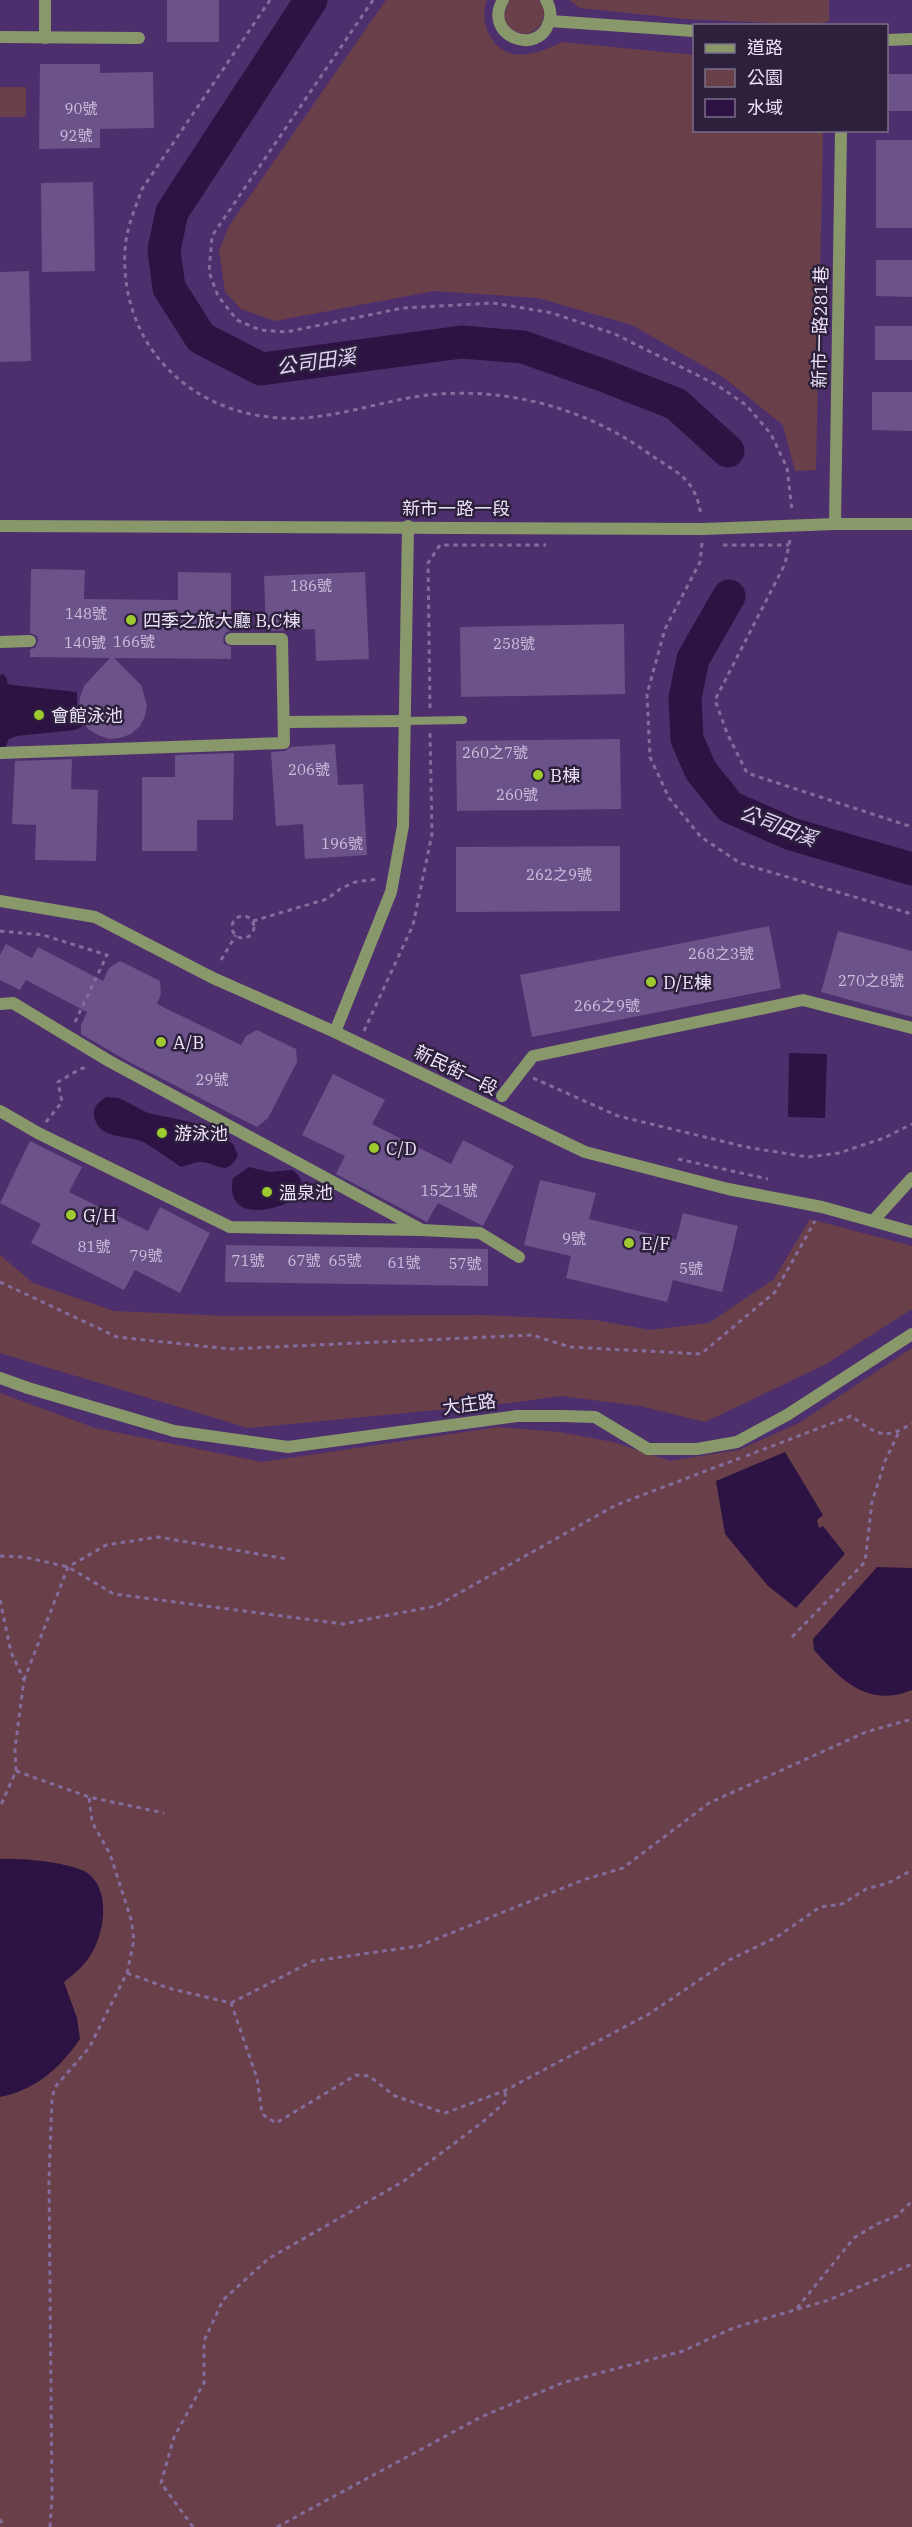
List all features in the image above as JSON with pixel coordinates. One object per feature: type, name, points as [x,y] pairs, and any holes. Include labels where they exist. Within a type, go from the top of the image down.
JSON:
[{"type":"street","points":[[45,0],[45,38]]},
{"type":"street","points":[[503,0],[498,13],[499,21],[509,36],[516,39],[533,39],[547,29],[551,12],[546,0]]},
{"type":"street","points":[[550,21],[693,31]]},
{"type":"street","points":[[0,37],[139,38]]},
{"type":"street","points":[[888,40],[912,39]]},
{"type":"street","name":"新市一路281巷","points":[[835,524],[841,132]]},
{"type":"street","name":"新市一路一段","points":[[0,526],[703,529],[793,525],[912,524]]},
{"type":"street","points":[[335,1032],[391,892],[403,826],[408,526]]},
{"type":"street","points":[[0,753],[285,743],[282,639],[231,639]]},
{"type":"street","points":[[0,642],[30,641]]},
{"type":"street","points":[[284,722],[406,721]]},
{"type":"street","name":"新民街一段","points":[[0,901],[95,917],[213,978],[335,1032],[585,1152],[728,1189],[822,1207],[912,1232]]},
{"type":"street","points":[[502,1096],[533,1056],[803,1000],[912,1028]]},
{"type":"street","points":[[0,1004],[13,1003],[109,1061],[422,1230]]},
{"type":"street","points":[[0,1111],[38,1133],[230,1227],[480,1233],[519,1257]]},
{"type":"street","points":[[873,1221],[912,1178]]},
{"type":"street","name":"大庄路","points":[[0,1378],[174,1431],[288,1447],[517,1416],[562,1416],[595,1417],[648,1449],[697,1449],[737,1442],[787,1415],[912,1334]]},
{"type":"lane","points":[[406,721],[463,720]]},
{"type":"path","points":[[270,0],[142,189],[131,218],[125,248],[125,280],[132,312],[145,341],[165,369],[193,390],[227,408],[269,417],[315,418],[406,398],[467,393],[528,399],[576,414],[632,441],[690,483]]},
{"type":"path","points":[[373,0],[212,236],[208,272],[218,296],[237,320],[260,330],[286,332],[402,308],[493,303],[552,313],[615,334],[717,385],[746,405],[771,434],[787,468],[793,525],[784,564],[715,700],[727,733],[747,773],[912,827]]},
{"type":"path","points":[[364,1031],[413,925],[432,834],[428,563],[440,545],[556,545]]},
{"type":"path","points":[[696,545],[707,545]]},
{"type":"path","points":[[719,545],[789,545]]},
{"type":"path","points":[[700,562],[665,629],[647,694],[650,757],[669,798],[701,837],[740,863],[912,914]]},
{"type":"path","points":[[253,921],[327,900],[340,889],[355,882],[386,879]]},
{"type":"path","points":[[246,916],[253,921],[254,930],[249,937],[240,938],[233,933],[232,924],[237,917],[246,916]]},
{"type":"path","points":[[0,931],[43,935],[107,955],[69,1037]]},
{"type":"path","points":[[221,960],[236,935]]},
{"type":"path","points":[[38,1133],[62,1102],[58,1082],[80,1069],[109,1061]]},
{"type":"path","points":[[520,1072],[618,1116],[746,1147],[808,1157],[839,1153],[884,1138],[912,1124]]},
{"type":"path","points":[[671,1157],[774,1181]]},
{"type":"path","points":[[0,1282],[117,1337],[230,1349],[532,1335],[570,1347],[701,1354],[775,1292],[819,1214]]},
{"type":"path","points":[[0,1556],[24,1557],[68,1567],[114,1594],[343,1624],[436,1606],[616,1505],[851,1416],[876,1433],[899,1432]]},
{"type":"path","points":[[792,1637],[865,1562],[872,1502],[885,1461],[899,1432],[912,1423]]},
{"type":"path","points":[[0,1807],[16,1770],[15,1748],[24,1680],[68,1567],[106,1545],[158,1538],[287,1559]]},
{"type":"path","points":[[0,1600],[11,1652],[24,1680]]},
{"type":"path","points":[[127,1973],[168,1988],[231,2003],[313,1961],[419,1946],[583,1880],[623,1868],[710,1803],[866,1732],[912,1719]]},
{"type":"path","points":[[16,1770],[89,1797],[164,1813]]},
{"type":"path","points":[[50,2527],[52,2496],[49,2180],[52,2098],[55,2087],[89,2048],[127,1973],[134,1940],[131,1919],[110,1854],[92,1822],[89,1797]]},
{"type":"path","points":[[231,2003],[257,2078],[262,2114],[276,2123],[356,2075],[369,2076],[395,2096],[445,2113],[504,2091],[649,2014],[729,1960],[777,1937],[820,1907],[842,1904],[866,1889],[888,1884],[912,1870]]},
{"type":"path","points":[[192,2527],[161,2483],[174,2437],[204,2383],[204,2341],[223,2300],[268,2259],[404,2181],[484,2121],[506,2101],[504,2091]]},
{"type":"path","points":[[796,2310],[854,2238],[877,2224],[897,2217],[912,2201]]},
{"type":"path","points":[[278,2527],[481,2417],[512,2404],[562,2384],[683,2351],[733,2328],[829,2300],[912,2264]]},
{"type":"path","points":[[0,2519],[4,2527]]},
{"type":"green space","points":[[386,0],[487,0],[484,16],[488,32],[495,43],[511,54],[531,54],[562,42],[693,55],[693,132],[823,132],[816,470],[795,471],[783,425],[723,377],[632,325],[538,298],[434,291],[275,321],[241,309],[225,292],[219,250],[229,226]]},
{"type":"green space","points":[[509,0],[538,0],[543,8],[544,17],[541,24],[528,33],[519,33],[511,28],[503,18]]},
{"type":"green space","points":[[569,0],[829,0],[829,21],[820,24],[795,24],[685,19],[580,8]]},
{"type":"green space","points":[[0,87],[26,87],[26,117],[0,117]]},
{"type":"green space","points":[[810,1219],[912,1246],[912,1309],[826,1364],[705,1422],[640,1406],[561,1396],[248,1428],[0,1353],[0,1255],[33,1283],[114,1311],[227,1316],[479,1315],[595,1320],[650,1330],[709,1323],[774,1279]]},
{"type":"green space","points":[[912,1348],[912,2527],[0,2527],[0,1393],[95,1428],[262,1462],[498,1427],[559,1432],[613,1442],[670,1461],[739,1450],[799,1423]]},
{"type":"water","name":"會館泳池","points":[[3,674],[7,678],[7,683],[12,685],[77,692],[77,711],[82,727],[75,730],[17,736],[9,739],[5,748],[0,749],[0,675]]},
{"type":"water","points":[[789,1053],[827,1054],[825,1118],[788,1117]]},
{"type":"water","name":"游泳池","points":[[106,1097],[119,1098],[148,1113],[200,1124],[233,1144],[238,1155],[234,1162],[225,1168],[200,1162],[181,1167],[145,1143],[107,1133],[101,1129],[96,1123],[94,1109]]},
{"type":"water","name":"溫泉池","points":[[249,1167],[270,1172],[292,1170],[301,1181],[300,1196],[290,1202],[266,1209],[244,1208],[236,1202],[232,1192],[233,1178]]},
{"type":"water","points":[[785,1452],[823,1515],[817,1520],[819,1528],[823,1526],[845,1554],[796,1608],[768,1586],[725,1534],[716,1481]]},
{"type":"water","points":[[877,1567],[912,1568],[912,1690],[896,1695],[882,1696],[857,1688],[835,1672],[814,1650],[813,1639]]},
{"type":"water","points":[[0,1859],[47,1862],[83,1871],[97,1883],[103,1903],[103,1915],[99,1937],[90,1956],[64,1982],[77,2018],[80,2039],[46,2076],[25,2089],[0,2097]]},
{"type":"building","points":[[167,0],[219,0],[219,42],[167,42]]},
{"type":"building","points":[[40,64],[100,64],[100,73],[153,72],[154,128],[100,129],[100,148],[39,149]]},
{"type":"building","points":[[888,74],[912,74],[912,111],[888,111]]},
{"type":"building","points":[[876,140],[912,140],[912,228],[876,228]]},
{"type":"building","points":[[93,182],[95,271],[42,272],[41,183]]},
{"type":"building","points":[[876,260],[912,260],[912,297],[876,296]]},
{"type":"building","points":[[29,271],[31,361],[0,362],[0,272]]},
{"type":"building","points":[[875,326],[912,326],[912,360],[875,360]]},
{"type":"building","points":[[872,392],[912,392],[912,431],[872,430]]},
{"type":"building","name":"四季之旅大廳 B,C棟","points":[[31,569],[85,570],[84,599],[178,600],[178,572],[231,573],[231,631],[226,632],[223,638],[224,644],[231,647],[231,659],[114,658],[141,685],[147,705],[145,716],[140,726],[131,734],[109,739],[98,735],[88,729],[82,719],[79,708],[80,697],[84,686],[110,658],[30,657],[30,649],[35,648],[38,641],[37,636],[30,633]]},
{"type":"building","points":[[365,572],[369,659],[316,661],[315,629],[266,631],[264,576]]},
{"type":"building","points":[[624,624],[625,694],[461,697],[460,627]]},
{"type":"building","name":"B棟","points":[[620,739],[621,809],[457,811],[456,741]]},
{"type":"building","points":[[335,744],[338,785],[363,784],[367,855],[305,859],[303,824],[276,826],[271,752],[285,751],[291,747]]},
{"type":"building","points":[[234,753],[233,820],[197,820],[197,851],[142,851],[142,777],[175,777],[175,755]]},
{"type":"building","points":[[72,759],[71,789],[98,790],[96,861],[35,860],[36,825],[12,824],[15,761]]},
{"type":"building","points":[[620,846],[620,911],[456,912],[456,847]]},
{"type":"building","name":"D/E棟","points":[[769,926],[781,988],[532,1037],[520,975]]},
{"type":"building","points":[[838,931],[912,951],[912,1017],[821,992]]},
{"type":"building","name":"A/B","points":[[6,944],[32,958],[38,947],[103,981],[109,968],[120,961],[160,981],[161,994],[157,1004],[241,1045],[246,1036],[257,1030],[296,1049],[297,1062],[268,1118],[257,1127],[129,1062],[81,1034],[81,1025],[87,1012],[26,980],[20,990],[0,980],[0,955]]},
{"type":"building","name":"C/D","points":[[333,1074],[385,1100],[372,1124],[451,1164],[463,1140],[514,1166],[483,1226],[438,1203],[427,1222],[336,1174],[345,1156],[302,1135]]},
{"type":"building","name":"G/H","points":[[30,1141],[82,1167],[69,1192],[148,1231],[160,1207],[210,1233],[180,1293],[135,1270],[124,1290],[31,1243],[41,1224],[0,1203]]},
{"type":"building","name":"E/F","points":[[540,1180],[596,1193],[589,1219],[676,1240],[683,1213],[738,1226],[722,1292],[673,1280],[667,1302],[566,1278],[571,1256],[524,1245]]},
{"type":"building","points":[[226,1245],[488,1249],[488,1286],[225,1282]]},
{"type":"waterway","name":"公司田溪","points":[[311,0],[172,212],[164,250],[169,288],[201,338],[261,369],[462,342],[523,347],[676,404],[728,451]]},
{"type":"waterway","name":"公司田溪","points":[[729,596],[693,659],[685,698],[687,739],[701,771],[730,807],[791,834],[912,869]]},
{"type":"place","name":"四季之旅大廳 B,C棟","points":[[131,620]]},
{"type":"place","name":"會館泳池","points":[[39,715]]},
{"type":"place","name":"B棟","points":[[538,775]]},
{"type":"place","name":"D/E棟","points":[[651,982]]},
{"type":"place","name":"A/B","points":[[161,1042]]},
{"type":"place","name":"游泳池","points":[[162,1133]]},
{"type":"place","name":"C/D","points":[[374,1148]]},
{"type":"place","name":"溫泉池","points":[[267,1192]]},
{"type":"place","name":"G/H","points":[[71,1215]]},
{"type":"place","name":"E/F","points":[[629,1243]]}]
